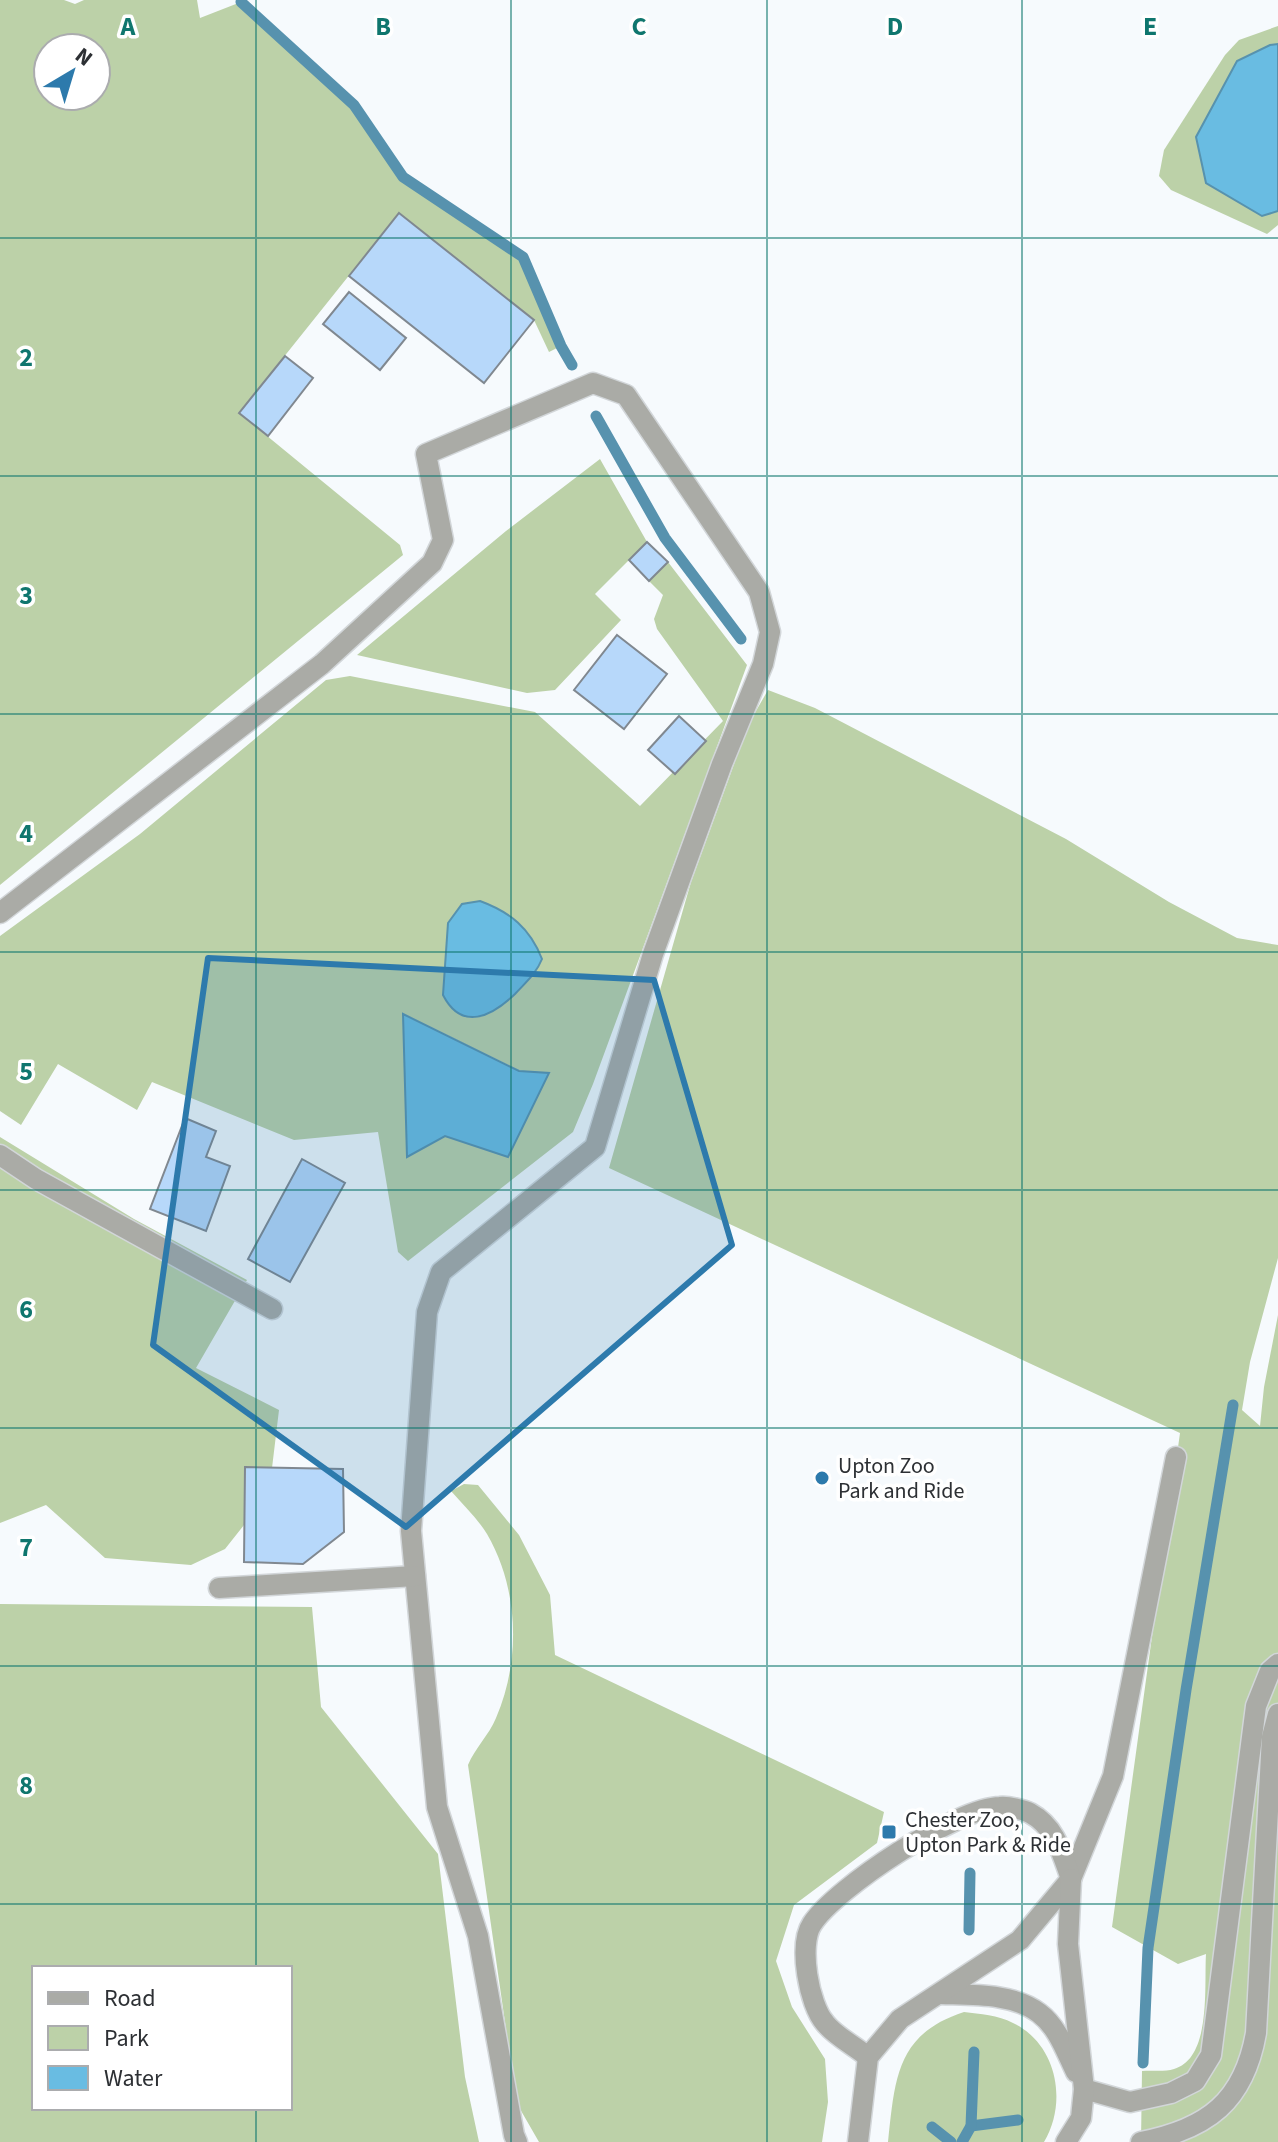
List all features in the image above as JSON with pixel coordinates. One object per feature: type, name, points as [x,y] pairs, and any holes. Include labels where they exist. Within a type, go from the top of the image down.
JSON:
[{"type":"street","points":[[0,913],[322,664],[432,563],[443,540],[426,454],[593,383],[626,395],[759,592],[770,632],[763,664],[722,764],[653,954],[595,1147],[441,1272],[427,1312],[411,1531],[437,1807],[478,1936],[517,2142]]},
{"type":"street","points":[[0,1155],[36,1179],[272,1309]]},
{"type":"street","points":[[858,2142],[868,2057],[900,2019],[1020,1940],[1071,1879],[1113,1776],[1176,1457]]},
{"type":"street","points":[[219,1588],[415,1576]]},
{"type":"street","points":[[941,1994],[1014,2001],[1039,2013],[1058,2035],[1084,2089],[1130,2102],[1171,2093],[1195,2081],[1211,2055],[1256,1706],[1270,1671],[1278,1664]]},
{"type":"street","points":[[1141,2142],[1191,2126],[1222,2107],[1240,2086],[1251,2060],[1256,2033],[1272,1737],[1278,1714]]},
{"type":"street","points":[[868,2057],[824,2023],[810,1991],[805,1957],[810,1927],[829,1903],[880,1862],[930,1834],[975,1813],[1000,1807],[1030,1813],[1056,1836],[1071,1879],[1068,1944],[1084,2089],[1081,2118],[1066,2142]]},
{"type":"highlighted area","points":[[208,958],[654,980],[732,1245],[406,1527],[153,1345]]},
{"type":"green space","points":[[0,0],[64,0],[75,4],[84,0],[197,0],[200,18],[241,2],[354,105],[403,177],[523,257],[561,346],[549,352],[534,320],[399,213],[239,413],[400,545],[403,555],[0,885]]},
{"type":"green space","points":[[1278,26],[1278,225],[1267,234],[1171,190],[1159,176],[1164,150],[1225,55],[1239,40]]},
{"type":"green space","points":[[600,459],[647,542],[595,594],[621,620],[555,690],[527,693],[357,655],[506,531]]},
{"type":"green space","points":[[668,562],[747,665],[573,1132],[408,1261],[398,1252],[378,1132],[294,1140],[152,1082],[137,1110],[58,1064],[21,1125],[0,1111],[0,936],[140,834],[326,680],[350,676],[535,712],[640,806],[723,721],[657,629],[654,619],[663,595],[649,581]],"holes":[[[404,1014],[520,1071],[548,1073],[508,1157],[445,1136],[407,1157]]]},
{"type":"green space","points":[[768,690],[815,708],[1066,839],[1169,902],[1237,938],[1278,945],[1278,1258],[1250,1362],[1242,1410],[1260,1426],[1278,1315],[1278,2142],[1141,2142],[1142,2071],[1170,2070],[1186,2062],[1195,2051],[1200,2036],[1205,2001],[1206,1954],[1178,1964],[1112,1927],[1180,1433],[609,1168],[691,882],[749,723]]},
{"type":"green space","points":[[0,1137],[134,1219],[247,1280],[196,1368],[279,1410],[272,1468],[245,1468],[244,1525],[225,1549],[191,1565],[105,1558],[46,1505],[0,1523]]},
{"type":"green space","points":[[464,1484],[478,1485],[519,1535],[550,1595],[555,1655],[884,1812],[877,1843],[794,1905],[776,1961],[792,2007],[825,2059],[828,2102],[822,2142],[539,2142],[520,2109],[468,1765],[493,1724],[504,1696],[513,1649],[511,1601],[498,1555],[487,1534],[451,1491]]},
{"type":"green space","points":[[0,1604],[312,1607],[321,1707],[438,1854],[465,2077],[479,2142],[0,2142]]},
{"type":"green space","points":[[964,2012],[1007,2020],[1040,2045],[1054,2075],[1056,2092],[1051,2126],[1044,2142],[888,2142],[897,2079],[912,2046],[941,2021]]},
{"type":"water","points":[[1278,44],[1278,211],[1262,216],[1206,183],[1196,137],[1237,61]]},
{"type":"water","points":[[480,901],[518,922],[542,959],[530,978],[506,1002],[487,1014],[468,1017],[459,1014],[443,995],[448,923],[462,904]]},
{"type":"water","points":[[403,1014],[519,1071],[549,1073],[508,1157],[445,1136],[407,1157]]},
{"type":"building","points":[[399,213],[534,320],[484,383],[349,276]]},
{"type":"building","points":[[349,292],[406,338],[380,370],[323,324]]},
{"type":"building","points":[[285,356],[313,378],[268,436],[239,413]]},
{"type":"building","points":[[647,542],[668,562],[649,581],[629,560]]},
{"type":"building","points":[[617,635],[667,674],[624,729],[574,690]]},
{"type":"building","points":[[679,716],[706,741],[675,774],[648,750]]},
{"type":"building","points":[[185,1118],[216,1131],[206,1157],[230,1166],[206,1231],[150,1209]]},
{"type":"building","points":[[302,1159],[345,1183],[290,1282],[248,1259]]},
{"type":"building","points":[[245,1467],[343,1469],[344,1532],[303,1564],[244,1562]]},
{"type":"waterway","points":[[241,2],[354,105],[403,177],[523,257],[572,365]]},
{"type":"waterway","points":[[596,416],[665,538],[741,639]]},
{"type":"waterway","points":[[1143,2063],[1148,1948],[1233,1405]]},
{"type":"waterway","points":[[969,1930],[970,1873]]},
{"type":"waterway","points":[[962,2142],[971,2126],[974,2052]]},
{"type":"waterway","points":[[971,2126],[1018,2120]]},
{"type":"waterway","points":[[932,2127],[951,2142]]},
{"type":"place","name":"Upton Zoo Park and Ride","points":[[822,1478]]},
{"type":"place","name":"Chester Zoo, Upton Park & Ride","points":[[889,1832]]}]
